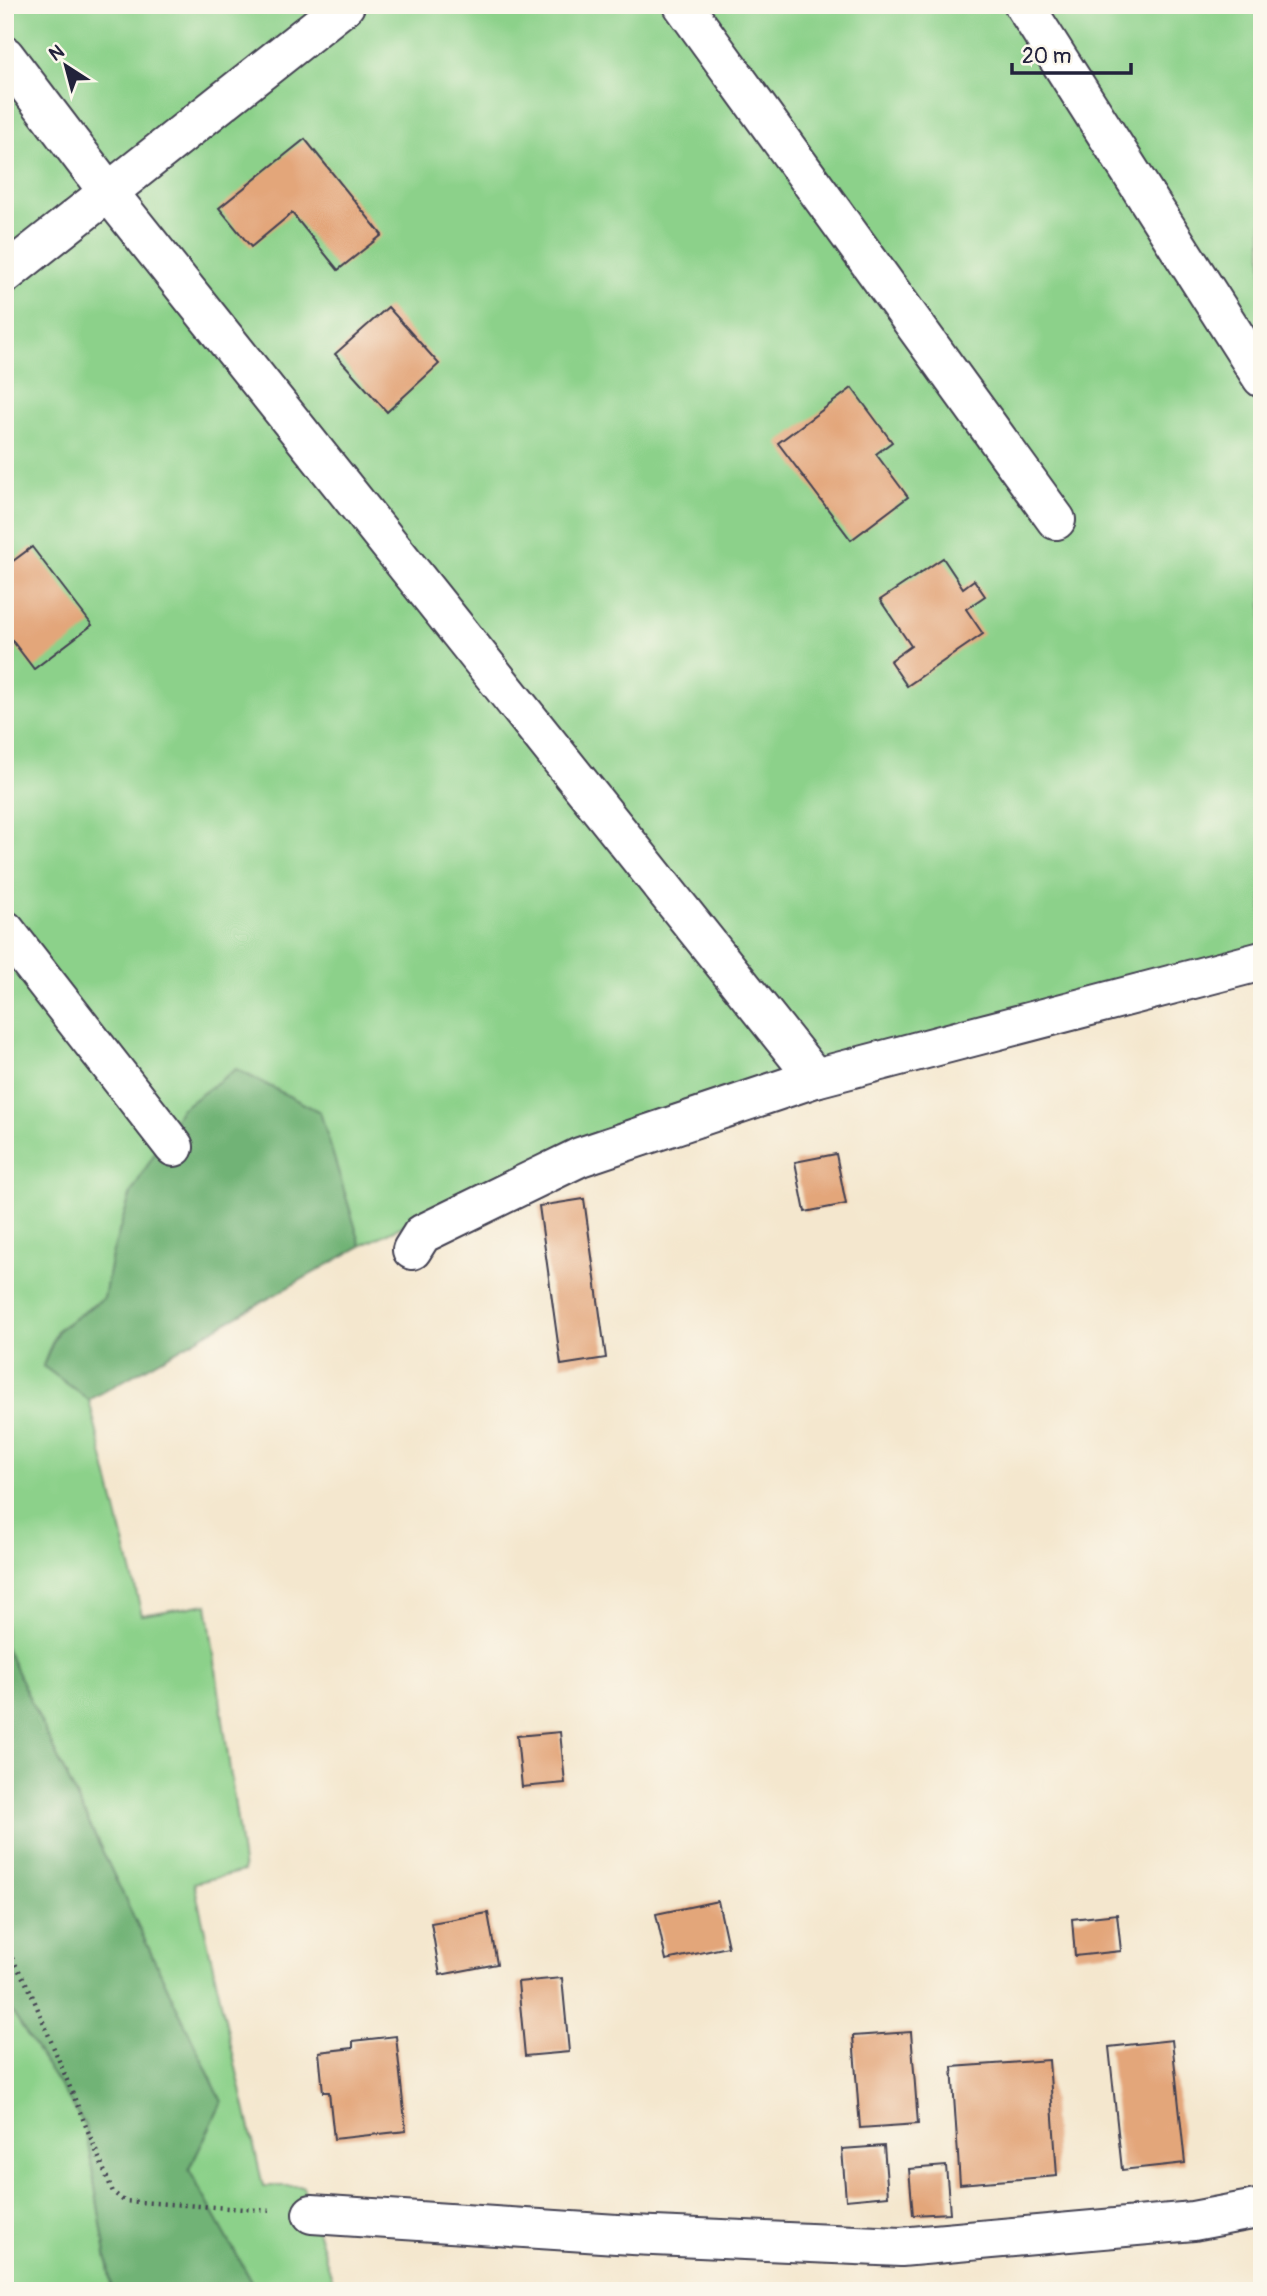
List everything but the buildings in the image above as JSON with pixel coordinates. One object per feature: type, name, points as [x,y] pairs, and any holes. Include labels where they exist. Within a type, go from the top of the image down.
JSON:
[{"type":"street","points":[[5,274],[345,5]]},
{"type":"street","points":[[683,5],[1056,520]]},
{"type":"street","points":[[1024,5],[1262,378]]},
{"type":"street","points":[[5,56],[109,192],[815,1078]]},
{"type":"street","points":[[5,930],[174,1147]]},
{"type":"street","points":[[412,1250],[422,1234],[580,1157],[815,1078],[1262,961]]},
{"type":"street","points":[[312,2214],[632,2235],[901,2247],[1194,2221],[1262,2208]]},
{"type":"path","points":[[5,1946],[30,1990],[113,2192],[124,2201],[312,2214]]},
{"type":"green space","points":[[5,5],[1262,5],[1262,946],[596,1133],[361,1246],[320,1113],[131,1193],[112,1255],[104,1298],[57,1330],[43,1366],[89,1400],[142,1615],[207,1604],[244,1871],[194,1883],[263,2186],[303,2186],[336,2291],[257,2291],[189,2170],[222,2102],[5,1647]]},
{"type":"green space","points":[[236,1069],[320,1112],[361,1246],[89,1400],[43,1366],[58,1330],[104,1298],[112,1255],[131,1193],[181,1109]]},
{"type":"green space","points":[[5,1647],[222,2102],[189,2170],[257,2291],[112,2291],[85,2125],[5,2001]]},
{"type":"green space","points":[[5,2001],[85,2125],[112,2291],[5,2291]]}]
